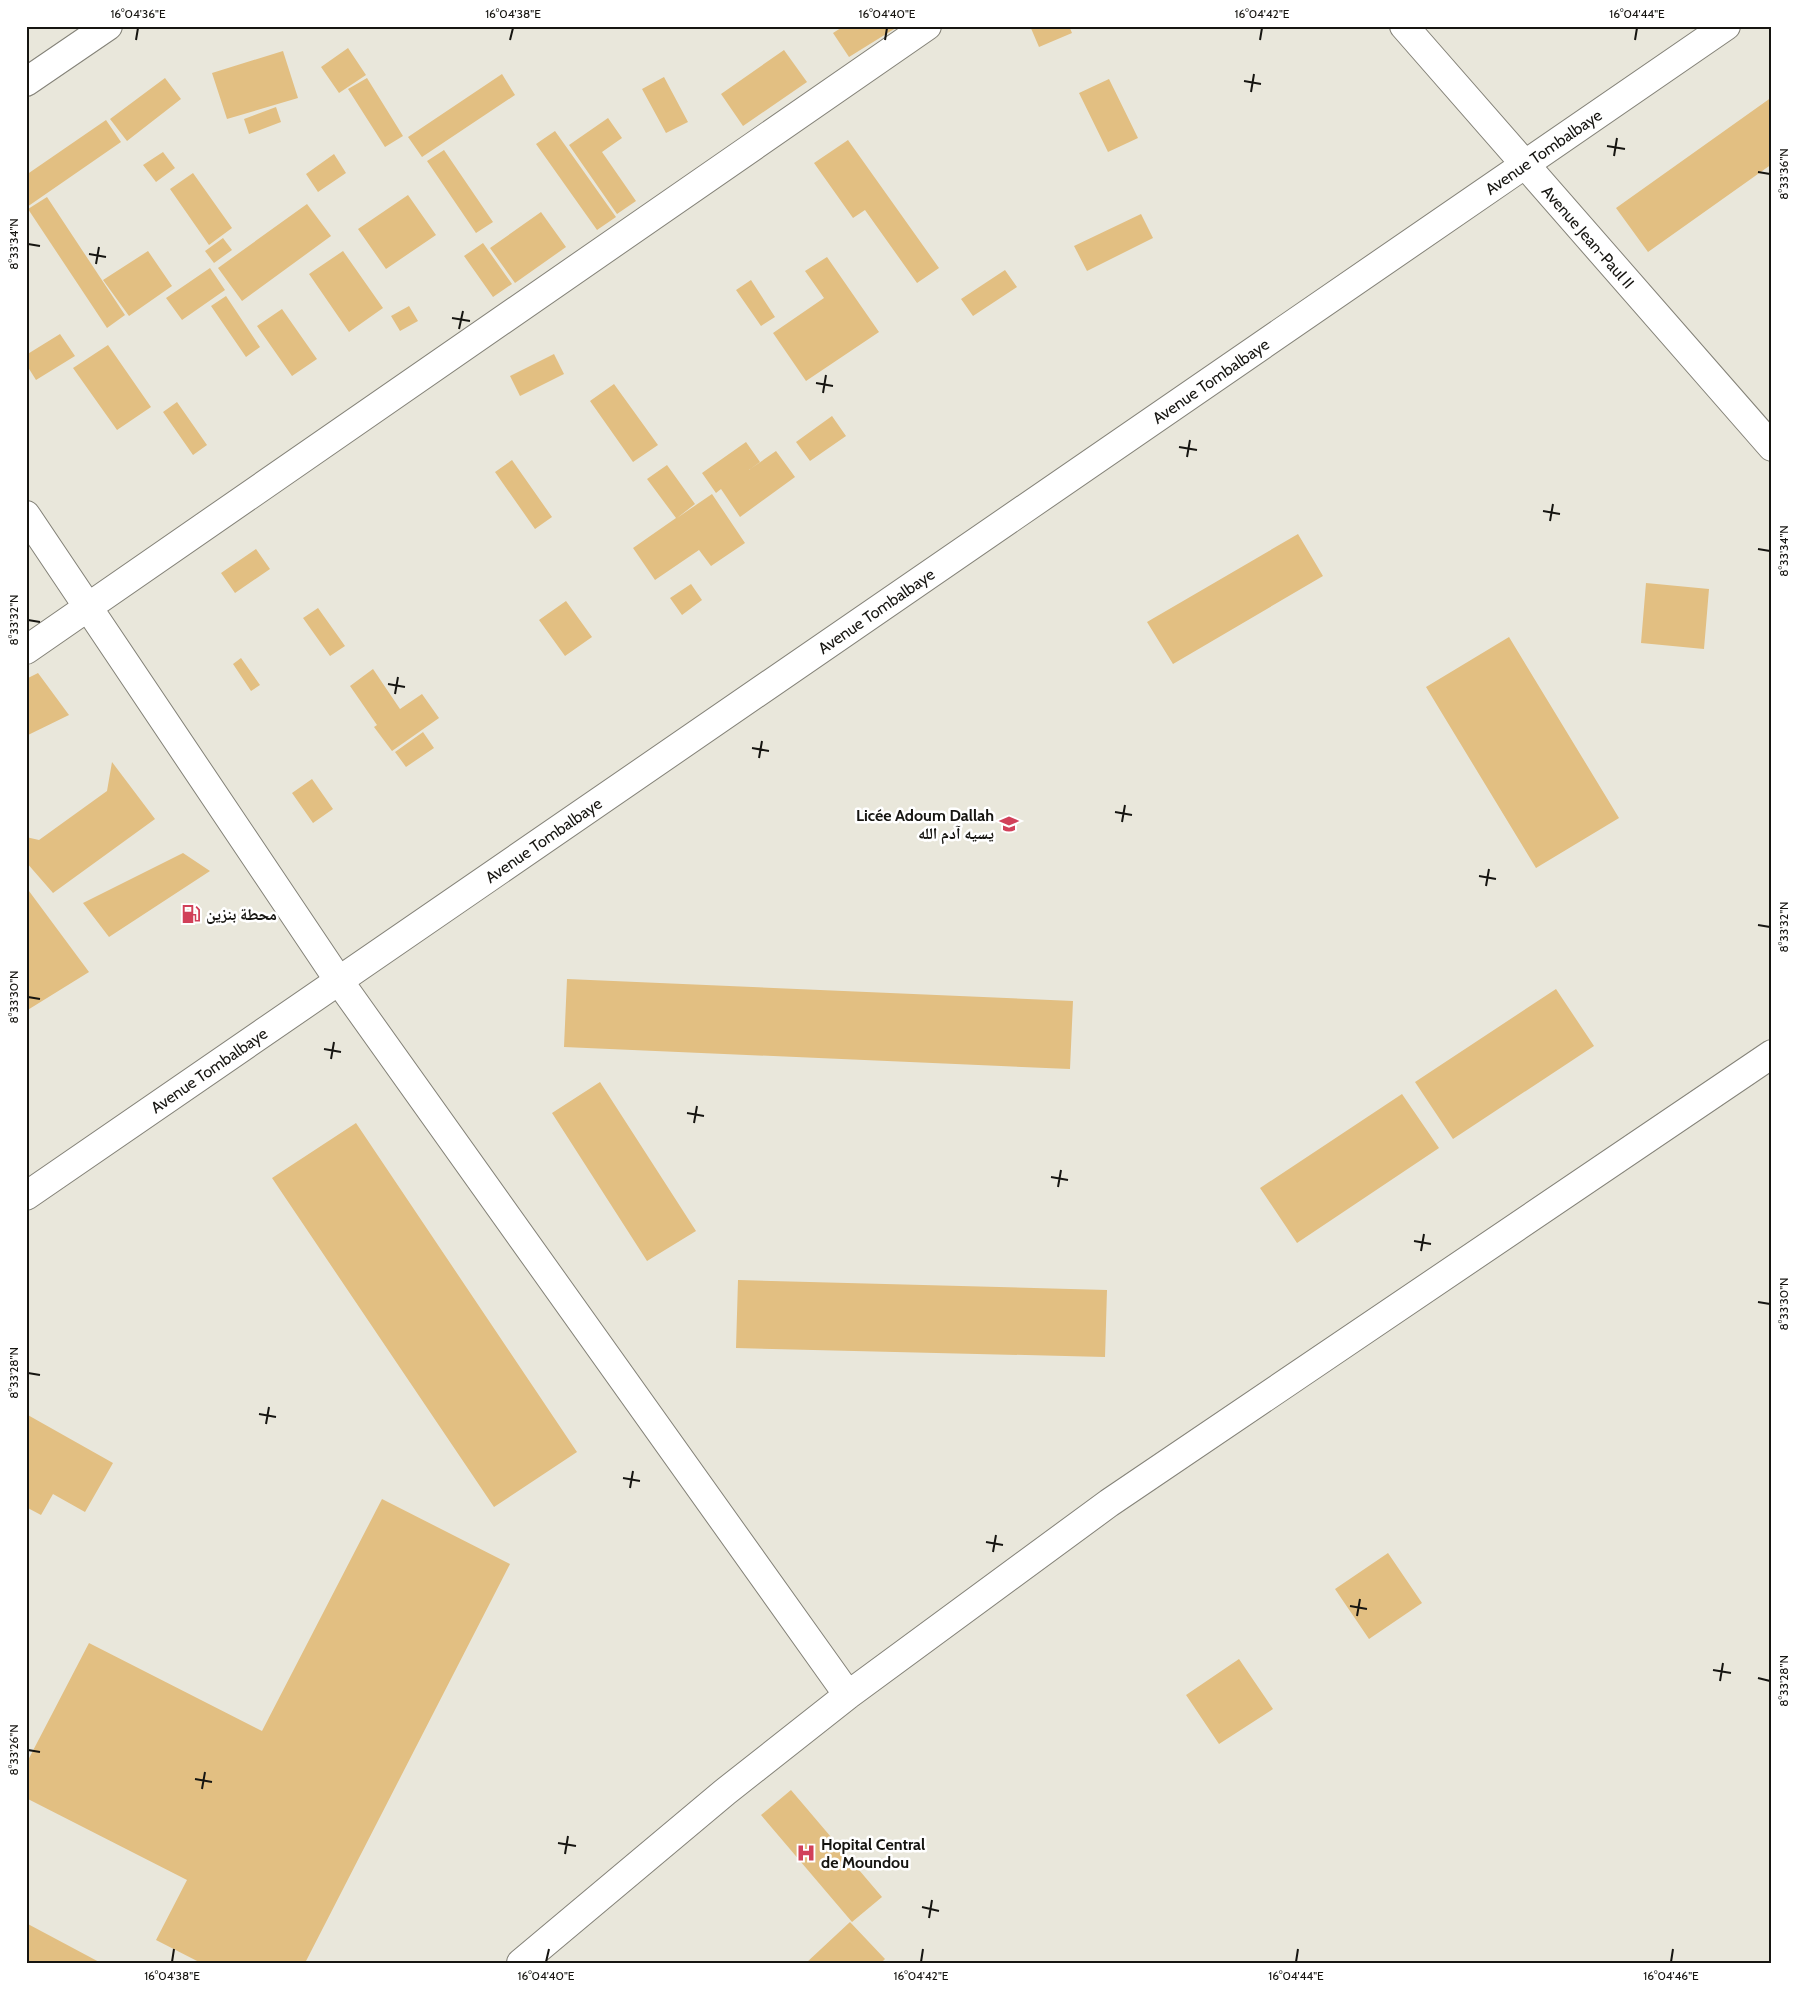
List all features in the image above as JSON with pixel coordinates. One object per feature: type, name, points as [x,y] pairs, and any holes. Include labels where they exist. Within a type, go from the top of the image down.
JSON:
[{"type":"street","points":[[26,82],[108,26]]},
{"type":"street","points":[[26,650],[927,26]]},
{"type":"street","name":"Avenue Jean-Paul II","points":[[1404,26],[1772,447]]},
{"type":"street","name":"Avenue Tombalbaye","points":[[26,1196],[1726,26]]},
{"type":"street","points":[[26,515],[339,981],[848,1695]]},
{"type":"street","points":[[521,1963],[725,1792],[848,1695],[1109,1503],[1772,1054]]},
{"type":"building","points":[[844,26],[899,26],[849,57],[833,33]]},
{"type":"building","points":[[1030,26],[1069,26],[1072,33],[1039,47]]},
{"type":"building","points":[[348,48],[366,75],[339,93],[321,67]]},
{"type":"building","points":[[784,50],[807,82],[743,126],[721,94]]},
{"type":"building","points":[[283,51],[298,98],[227,119],[212,73]]},
{"type":"building","points":[[502,74],[515,95],[422,157],[408,137]]},
{"type":"building","points":[[664,77],[688,122],[666,133],[642,89]]},
{"type":"building","points":[[165,78],[181,99],[127,141],[110,119]]},
{"type":"building","points":[[367,78],[403,136],[385,147],[348,89]]},
{"type":"building","points":[[1109,79],[1138,138],[1108,152],[1079,93]]},
{"type":"building","points":[[1772,97],[1772,164],[1648,252],[1616,208]]},
{"type":"building","points":[[276,107],[281,122],[249,134],[244,119]]},
{"type":"building","points":[[608,118],[622,138],[602,152],[636,201],[617,214],[569,145]]},
{"type":"building","points":[[106,120],[121,142],[27,207],[26,175]]},
{"type":"building","points":[[555,131],[616,217],[597,230],[536,144]]},
{"type":"building","points":[[848,140],[939,268],[917,283],[865,210],[853,218],[814,163]]},
{"type":"building","points":[[444,150],[493,222],[476,233],[427,161]]},
{"type":"building","points":[[163,152],[175,168],[156,182],[143,165]]},
{"type":"building","points":[[334,154],[346,173],[318,192],[306,174]]},
{"type":"building","points":[[193,173],[232,228],[209,245],[170,189]]},
{"type":"building","points":[[408,195],[436,235],[386,269],[358,229]]},
{"type":"building","points":[[47,197],[125,315],[107,328],[28,209]]},
{"type":"building","points":[[307,204],[331,236],[242,301],[218,268]]},
{"type":"building","points":[[541,212],[566,247],[515,283],[490,248]]},
{"type":"building","points":[[1141,214],[1153,238],[1087,271],[1074,246]]},
{"type":"building","points":[[223,238],[232,250],[214,263],[205,251]]},
{"type":"building","points":[[483,243],[512,284],[493,297],[464,256]]},
{"type":"building","points":[[148,251],[172,286],[129,316],[103,280]]},
{"type":"building","points":[[343,251],[383,308],[349,332],[309,274]]},
{"type":"building","points":[[827,257],[879,332],[806,381],[773,333],[824,298],[805,271]]},
{"type":"building","points":[[210,268],[225,290],[182,320],[166,298]]},
{"type":"building","points":[[1005,270],[1017,287],[973,316],[961,299]]},
{"type":"building","points":[[751,280],[775,317],[761,326],[736,290]]},
{"type":"building","points":[[226,296],[260,347],[246,357],[211,306]]},
{"type":"building","points":[[409,306],[418,321],[400,331],[391,316]]},
{"type":"building","points":[[282,309],[317,359],[292,376],[257,326]]},
{"type":"building","points":[[60,334],[75,356],[36,380],[26,364],[26,355]]},
{"type":"building","points":[[108,345],[151,407],[117,430],[73,368]]},
{"type":"building","points":[[554,354],[564,374],[520,396],[510,376]]},
{"type":"building","points":[[614,384],[658,445],[633,462],[590,401]]},
{"type":"building","points":[[177,402],[207,445],[193,455],[163,412]]},
{"type":"building","points":[[832,416],[846,436],[810,461],[796,442]]},
{"type":"building","points":[[746,442],[760,462],[749,470],[776,451],[795,477],[740,517],[721,489],[716,493],[702,473]]},
{"type":"building","points":[[512,460],[552,517],[535,529],[495,472]]},
{"type":"building","points":[[667,465],[695,504],[677,518],[712,494],[745,543],[711,566],[699,550],[655,580],[633,548],[676,518],[647,479]]},
{"type":"building","points":[[1298,534],[1323,576],[1173,664],[1147,622]]},
{"type":"building","points":[[256,549],[270,569],[235,593],[221,573]]},
{"type":"building","points":[[1646,583],[1709,589],[1704,649],[1641,643]]},
{"type":"building","points":[[691,584],[702,600],[682,615],[670,598]]},
{"type":"building","points":[[566,601],[592,637],[565,656],[539,620]]},
{"type":"building","points":[[318,608],[345,646],[330,656],[303,618]]},
{"type":"building","points":[[1509,637],[1619,818],[1536,868],[1426,687]]},
{"type":"building","points":[[241,658],[260,685],[251,691],[233,664]]},
{"type":"building","points":[[373,669],[400,709],[422,694],[439,718],[392,751],[374,727],[377,725],[350,686]]},
{"type":"building","points":[[38,673],[69,715],[26,736],[26,679]]},
{"type":"building","points":[[423,732],[434,748],[406,767],[395,752]]},
{"type":"building","points":[[112,762],[155,819],[53,893],[26,862],[26,837],[39,840],[107,791]]},
{"type":"building","points":[[312,779],[333,809],[313,823],[292,793]]},
{"type":"building","points":[[183,853],[210,871],[109,937],[83,903]]},
{"type":"building","points":[[26,887],[89,972],[26,1011]]},
{"type":"building","points":[[567,979],[1073,1001],[1070,1069],[564,1047]]},
{"type":"building","points":[[1556,989],[1594,1046],[1453,1139],[1415,1082]]},
{"type":"building","points":[[600,1082],[696,1231],[647,1261],[552,1113]]},
{"type":"building","points":[[1402,1094],[1439,1148],[1297,1243],[1260,1188]]},
{"type":"building","points":[[356,1123],[577,1452],[494,1507],[272,1178]]},
{"type":"building","points":[[738,1280],[1107,1290],[1105,1357],[736,1348]]},
{"type":"building","points":[[26,1414],[113,1463],[85,1512],[53,1494],[41,1515],[26,1507]]},
{"type":"building","points":[[382,1499],[510,1564],[305,1963],[201,1963],[156,1940],[187,1880],[26,1798],[26,1764],[89,1643],[262,1731]]},
{"type":"building","points":[[1388,1553],[1422,1603],[1369,1639],[1335,1589]]},
{"type":"building","points":[[1239,1659],[1273,1709],[1219,1744],[1186,1695]]},
{"type":"building","points":[[791,1790],[882,1897],[852,1922],[761,1815]]},
{"type":"building","points":[[850,1922],[885,1959],[881,1963],[806,1963]]},
{"type":"building","points":[[26,1923],[101,1963],[26,1963]]},
{"type":"place","name":"Licée Adoum Dallah يسيه آدم الله","points":[[1009,824]]},
{"type":"place","name":"محطة بنزين","points":[[191,914]]},
{"type":"place","name":"Hopital Central de Moundou","points":[[806,1853]]}]
